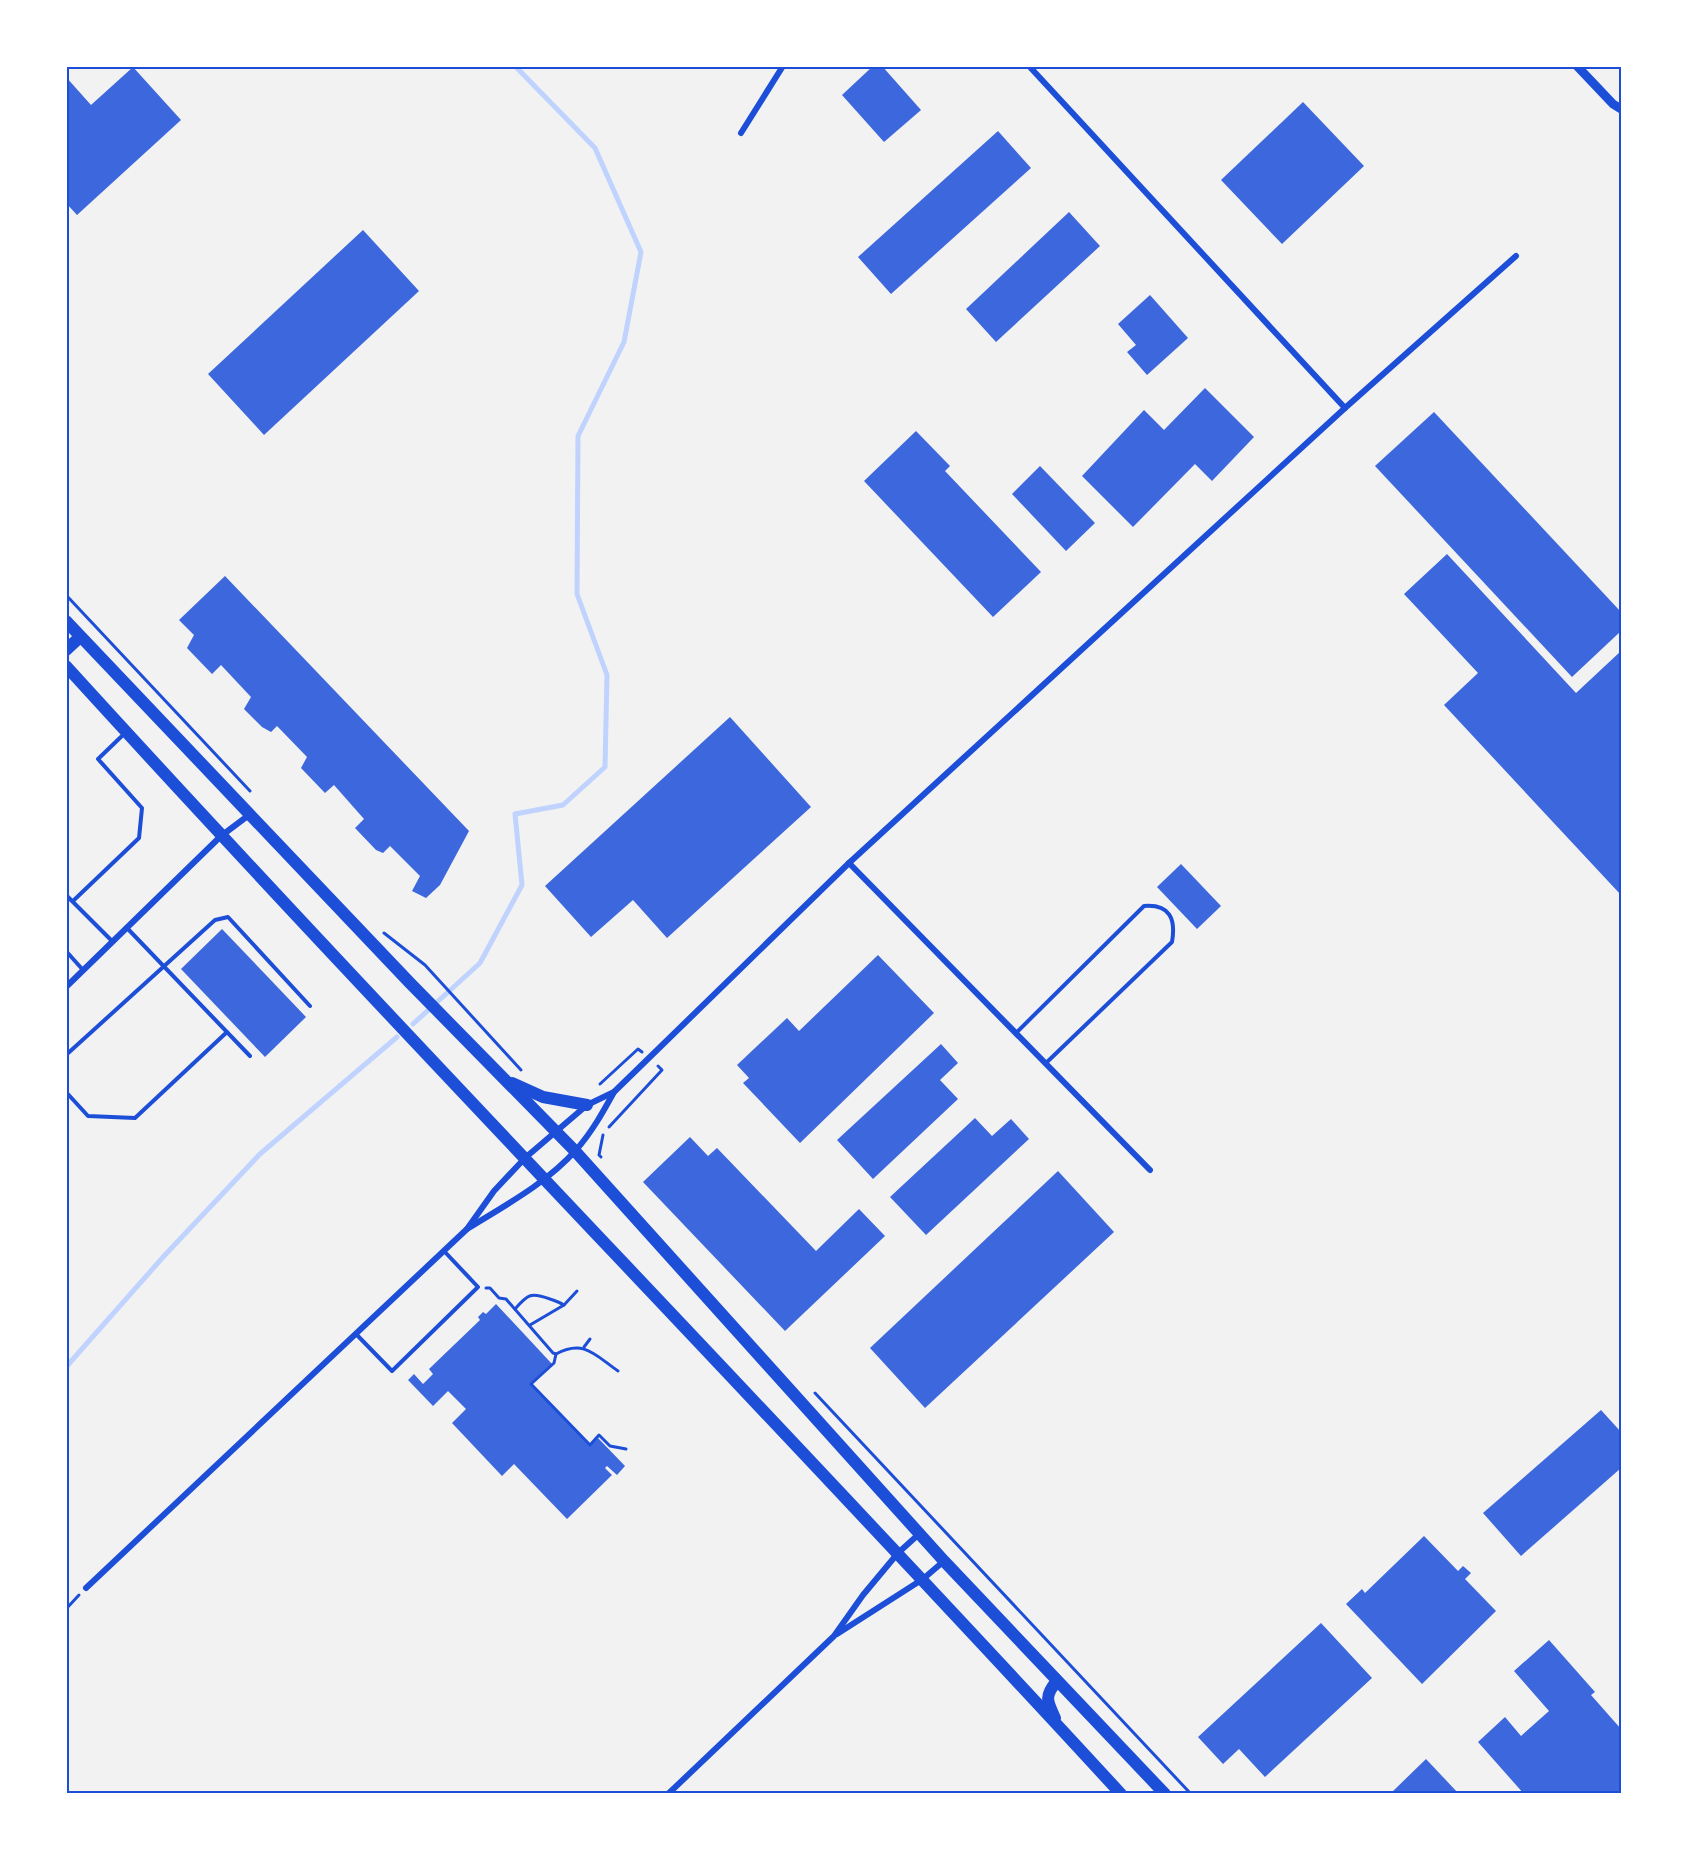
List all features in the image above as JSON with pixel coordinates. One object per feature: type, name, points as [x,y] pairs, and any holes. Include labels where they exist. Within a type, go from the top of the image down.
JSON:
[{"type":"main road","points":[[66,621],[249,815],[575,1151],[919,1534],[1165,1794]]},
{"type":"main road","points":[[66,650],[80,637]]},
{"type":"main road","points":[[66,666],[221,836],[923,1579],[1121,1794]]},
{"type":"main road","points":[[505,1080],[543,1097],[587,1105]]},
{"type":"main road","points":[[1057,1681],[1048,1692],[1048,1701],[1061,1730]]},
{"type":"street","points":[[741,133],[783,66]]},
{"type":"street","points":[[1029,66],[1345,408]]},
{"type":"street","points":[[1577,66],[1613,104],[1621,109]]},
{"type":"street","points":[[86,1588],[467,1229],[545,1178],[575,1151],[597,1123],[614,1092],[849,863],[1345,408],[1516,255]]},
{"type":"street","points":[[66,987],[221,836],[249,815]]},
{"type":"street","points":[[849,863],[1150,1170]]},
{"type":"street","points":[[467,1229],[494,1191],[525,1158],[587,1105],[614,1092]]},
{"type":"street","points":[[834,1636],[863,1595],[898,1553],[919,1534]]},
{"type":"street","points":[[668,1794],[834,1636],[923,1579],[944,1561]]},
{"type":"lane","points":[[73,901],[139,838],[142,808],[98,759],[127,732]]},
{"type":"lane","points":[[66,895],[113,942]]},
{"type":"lane","points":[[1016,1033],[1144,906],[1156,905],[1168,912],[1175,927],[1173,942],[1046,1063]]},
{"type":"lane","points":[[66,1055],[215,920],[228,917],[310,1006]]},
{"type":"lane","points":[[127,928],[250,1056]]},
{"type":"lane","points":[[66,951],[83,970]]},
{"type":"lane","points":[[66,1092],[88,1116],[135,1118],[227,1032]]},
{"type":"lane","points":[[356,1334],[392,1371],[478,1287],[443,1251]]},
{"type":"path","points":[[66,595],[255,797]]},
{"type":"path","points":[[380,929],[425,965],[522,1072]]},
{"type":"path","points":[[595,1087],[605,1081],[638,1049],[662,1070],[602,1135],[599,1155],[603,1162]]},
{"type":"path","points":[[478,1287],[490,1288],[499,1298],[506,1299],[556,1354]]},
{"type":"path","points":[[530,1324],[564,1305],[577,1291]]},
{"type":"path","points":[[515,1309],[524,1298],[537,1294],[564,1305]]},
{"type":"path","points":[[583,1347],[590,1339]]},
{"type":"path","points":[[556,1354],[570,1347],[583,1347],[618,1371]]},
{"type":"path","points":[[556,1354],[554,1363],[531,1384],[590,1445],[599,1435],[610,1446],[626,1449]]},
{"type":"path","points":[[808,1386],[1191,1794]]},
{"type":"path","points":[[66,1609],[86,1588]]},
{"type":"building","points":[[873,66],[882,66],[921,110],[884,142],[842,95]]},
{"type":"building","points":[[133,67],[181,120],[77,215],[66,203],[66,77],[91,105]]},
{"type":"building","points":[[1303,102],[1364,166],[1282,244],[1221,180]]},
{"type":"building","points":[[998,131],[1031,168],[891,294],[858,257]]},
{"type":"building","points":[[1069,212],[1100,246],[996,342],[966,309]]},
{"type":"building","points":[[363,230],[419,291],[264,435],[208,374]]},
{"type":"building","points":[[1150,295],[1188,338],[1147,375],[1127,352],[1136,345],[1118,324]]},
{"type":"building","points":[[1205,388],[1254,437],[1212,481],[1195,464],[1133,527],[1082,476],[1144,410],[1164,430]]},
{"type":"building","points":[[1434,412],[1621,612],[1621,631],[1572,677],[1375,466]]},
{"type":"building","points":[[916,431],[950,466],[945,471],[1041,572],[993,617],[864,481]]},
{"type":"building","points":[[1040,466],[1095,523],[1066,551],[1012,494]]},
{"type":"building","points":[[1447,554],[1576,693],[1621,651],[1621,895],[1444,705],[1478,673],[1404,594]]},
{"type":"building","points":[[225,576],[469,831],[440,885],[426,898],[412,891],[420,876],[390,846],[383,853],[376,850],[355,828],[364,819],[334,785],[325,793],[301,768],[307,757],[277,726],[271,732],[262,727],[244,709],[251,697],[221,665],[212,674],[187,648],[194,635],[179,620]]},
{"type":"building","points":[[730,717],[811,807],[667,938],[633,900],[591,937],[545,886]]},
{"type":"building","points":[[1181,864],[1221,906],[1197,929],[1157,887]]},
{"type":"building","points":[[222,929],[306,1017],[265,1057],[181,969]]},
{"type":"building","points":[[878,955],[934,1013],[800,1143],[743,1083],[749,1078],[737,1065],[787,1018],[799,1031]]},
{"type":"building","points":[[941,1044],[958,1063],[940,1080],[958,1099],[873,1179],[837,1140]]},
{"type":"building","points":[[975,1118],[992,1136],[1011,1119],[1029,1139],[926,1235],[890,1197]]},
{"type":"building","points":[[690,1137],[708,1156],[717,1148],[816,1251],[859,1209],[885,1236],[785,1331],[643,1182]]},
{"type":"building","points":[[1058,1171],[1114,1232],[925,1408],[870,1348]]},
{"type":"building","points":[[496,1304],[552,1364],[531,1384],[590,1446],[598,1438],[625,1466],[617,1475],[607,1466],[605,1468],[612,1475],[567,1519],[514,1464],[502,1476],[452,1423],[466,1409],[448,1391],[433,1406],[408,1380],[414,1374],[423,1384],[433,1374],[429,1369],[480,1320],[478,1317],[483,1312],[486,1314]]},
{"type":"building","points":[[1601,1410],[1621,1432],[1621,1468],[1521,1556],[1483,1513]]},
{"type":"building","points":[[1424,1536],[1458,1571],[1463,1566],[1471,1573],[1465,1579],[1496,1611],[1422,1684],[1346,1604],[1362,1589],[1365,1593]]},
{"type":"building","points":[[1321,1623],[1372,1678],[1265,1777],[1239,1749],[1223,1764],[1198,1737]]},
{"type":"building","points":[[1549,1640],[1595,1692],[1591,1695],[1621,1729],[1621,1794],[1524,1794],[1478,1742],[1505,1717],[1521,1736],[1549,1711],[1514,1671]]},
{"type":"building","points":[[1426,1759],[1459,1794],[1390,1794]]},
{"type":"waterway","points":[[413,1024],[480,963],[522,885],[515,814],[563,805],[605,767],[607,675],[577,594],[578,436],[624,342],[641,252],[595,148],[515,66]]},
{"type":"waterway","points":[[66,1367],[164,1256],[260,1154],[397,1037]]}]
